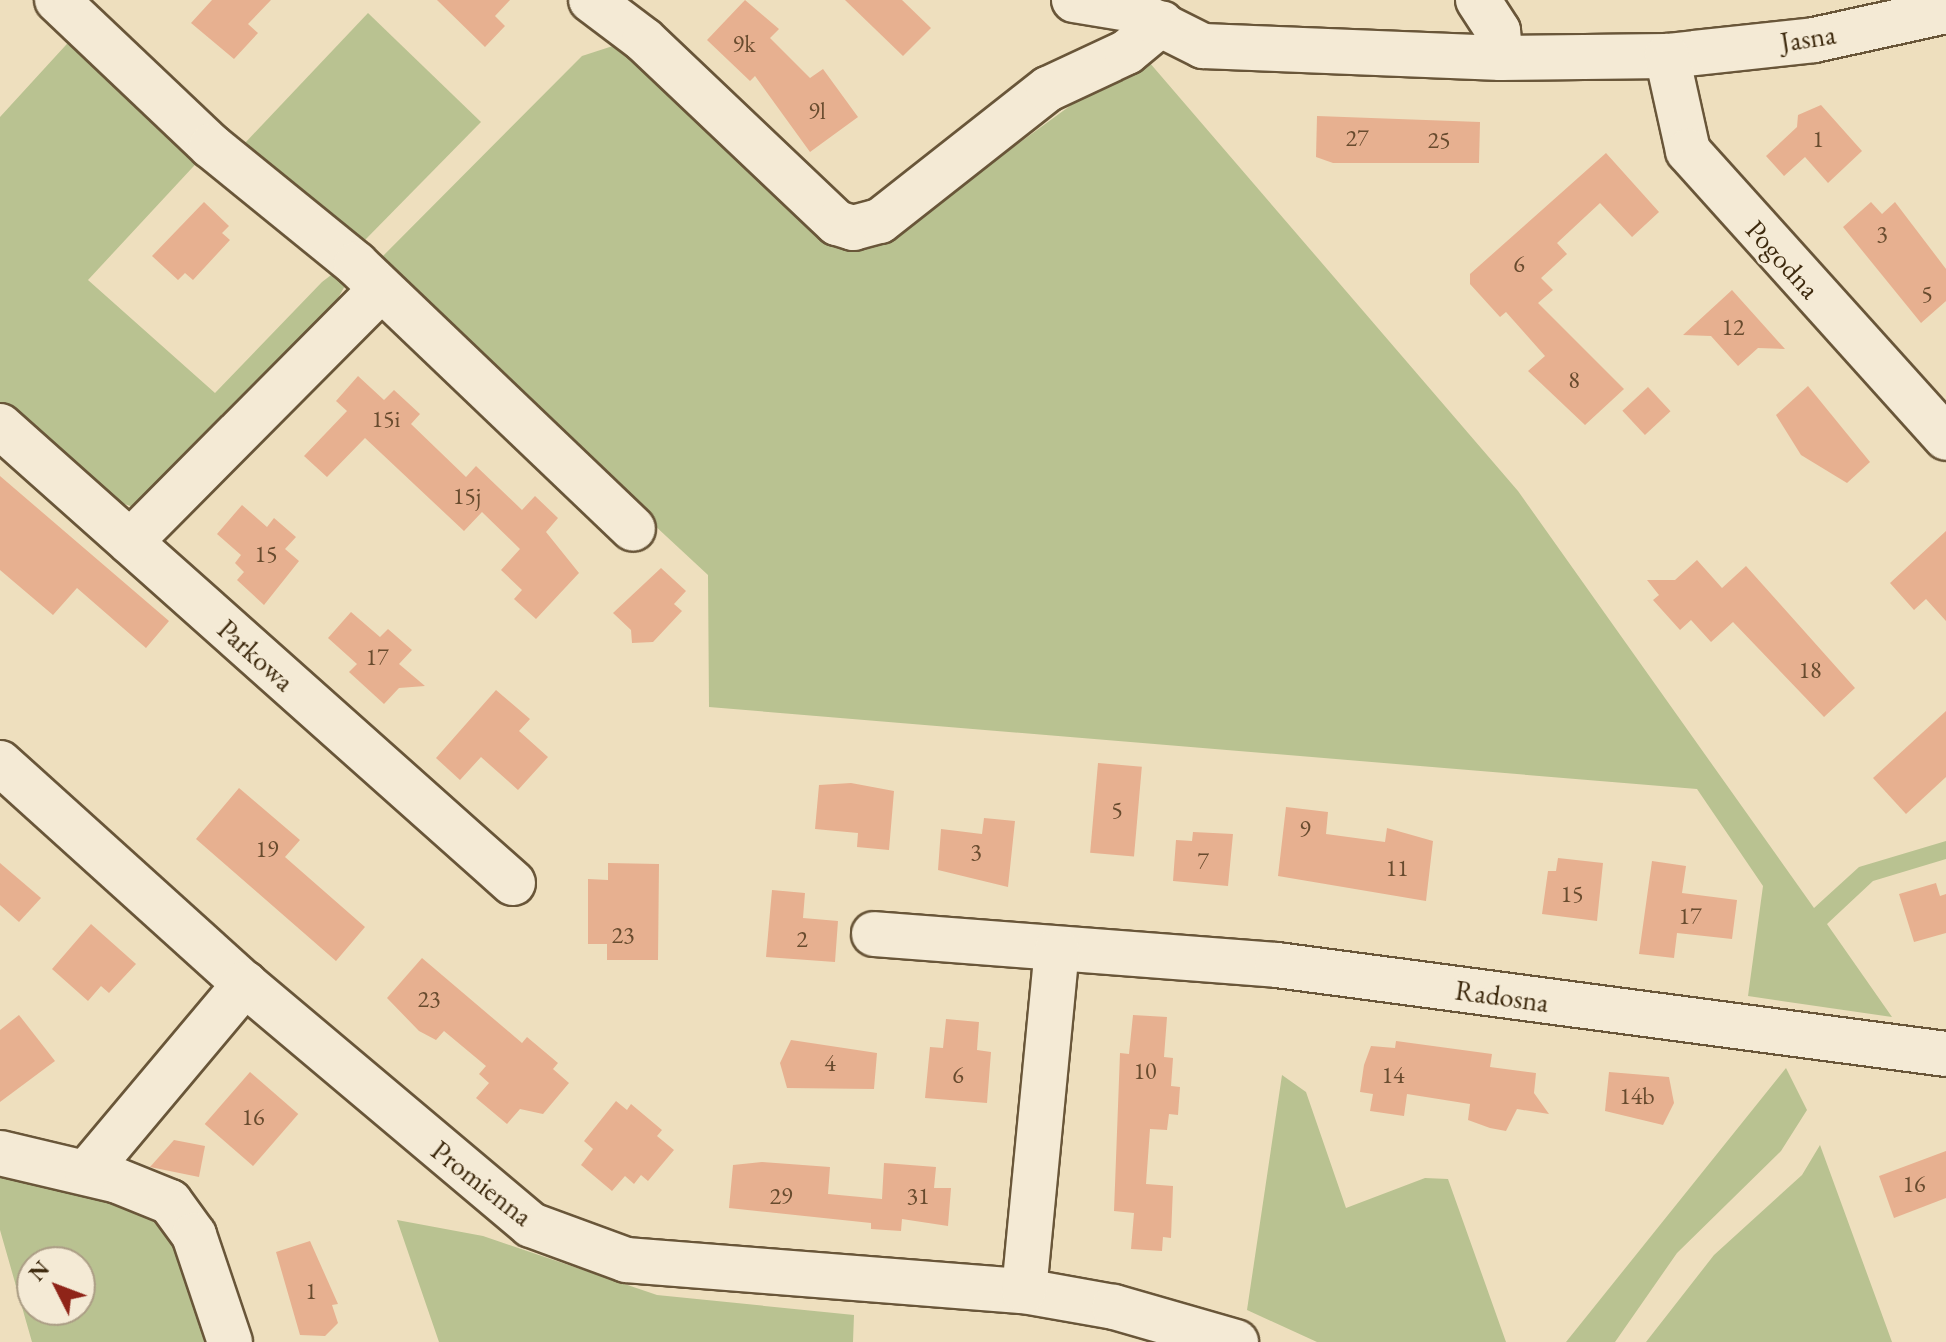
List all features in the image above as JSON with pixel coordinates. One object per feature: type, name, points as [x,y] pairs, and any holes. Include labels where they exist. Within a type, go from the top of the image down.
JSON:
[{"type":"street","points":[[57,0],[166,106],[381,289],[633,529]]},
{"type":"street","points":[[591,0],[644,40],[837,223],[853,228],[880,221],[1048,89],[1127,52],[1162,23]]},
{"type":"street","name":"Jasna","points":[[1074,0],[1129,9],[1203,46],[1501,58],[1667,56],[1814,40],[1946,11]]},
{"type":"street","points":[[1478,0],[1498,31],[1501,58]]},
{"type":"street","name":"Pogodna","points":[[1667,56],[1688,151],[1946,438]]},
{"type":"street","points":[[130,542],[381,289]]},
{"type":"street","name":"Parkowa","points":[[0,426],[513,883]]},
{"type":"street","name":"Promienna","points":[[0,763],[245,984],[531,1225],[566,1241],[626,1260],[1024,1291],[1114,1307],[1236,1342]]},
{"type":"street","name":"Radosna","points":[[874,934],[1277,965],[1946,1054]]},
{"type":"street","points":[[1024,1291],[1057,950]]},
{"type":"street","points":[[87,1172],[245,984]]},
{"type":"street","points":[[0,1153],[87,1172],[182,1212],[230,1342]]},
{"type":"green space","points":[[368,13],[481,122],[363,242],[350,242],[245,143]]},
{"type":"green space","points":[[76,34],[205,154],[88,280],[215,393],[322,282],[335,272],[346,284],[325,321],[139,509],[101,496],[0,404],[0,117]]},
{"type":"green space","points":[[622,43],[797,200],[898,231],[1089,92],[1149,62],[1518,491],[1814,908],[1859,867],[1946,841],[1946,859],[1873,881],[1827,924],[1892,1017],[1748,996],[1763,886],[1697,789],[709,707],[708,575],[374,265],[582,56]]},
{"type":"green space","points":[[1786,1068],[1807,1110],[1781,1151],[1677,1253],[1615,1342],[1566,1342]]},
{"type":"green space","points":[[1282,1075],[1306,1092],[1346,1208],[1425,1178],[1448,1179],[1506,1342],[1317,1342],[1247,1310]]},
{"type":"green space","points":[[1820,1145],[1892,1342],[1646,1342],[1714,1255],[1802,1175]]},
{"type":"green space","points":[[0,1176],[158,1210],[172,1223],[210,1342],[32,1342],[27,1326],[96,1326],[96,1246],[16,1246],[16,1286],[0,1230]]},
{"type":"green space","points":[[397,1220],[483,1236],[657,1295],[854,1315],[853,1342],[439,1342]]},
{"type":"building","points":[[212,0],[271,0],[248,24],[258,33],[234,59],[191,23]]},
{"type":"building","points":[[437,0],[510,0],[495,16],[505,26],[485,47]]},
{"type":"building","points":[[745,0],[779,29],[770,38],[810,78],[823,69],[858,117],[810,152],[755,76],[750,81],[707,40]]},
{"type":"building","points":[[845,0],[902,0],[931,28],[903,56]]},
{"type":"building","points":[[1821,105],[1862,151],[1828,183],[1805,157],[1784,176],[1766,156],[1797,127],[1798,115]]},
{"type":"building","points":[[1317,116],[1480,122],[1479,163],[1333,163],[1316,157]]},
{"type":"building","points":[[1606,153],[1659,212],[1632,237],[1600,203],[1557,243],[1567,254],[1541,278],[1553,290],[1538,303],[1624,389],[1585,425],[1528,371],[1545,356],[1506,312],[1500,317],[1470,284],[1470,274]]},
{"type":"building","points":[[204,202],[229,226],[222,233],[230,240],[193,280],[185,273],[178,280],[152,256]]},
{"type":"building","points":[[1871,202],[1882,214],[1895,202],[1946,269],[1946,301],[1921,323],[1843,227]]},
{"type":"building","points":[[1732,290],[1785,349],[1758,348],[1738,366],[1711,336],[1683,335]]},
{"type":"building","points":[[358,376],[384,400],[394,390],[420,414],[411,424],[466,477],[476,466],[522,510],[535,496],[558,518],[546,532],[579,573],[536,619],[514,599],[522,590],[501,570],[520,549],[482,512],[464,531],[365,438],[327,477],[304,456],[347,411],[336,401]]},
{"type":"building","points":[[1808,386],[1870,462],[1847,483],[1801,455],[1776,415]]},
{"type":"building","points":[[1648,387],[1671,411],[1645,435],[1622,411]]},
{"type":"building","points":[[0,476],[169,621],[146,648],[77,588],[53,615],[0,570]]},
{"type":"building","points":[[242,505],[267,527],[274,518],[296,537],[285,549],[299,561],[264,605],[237,580],[244,572],[235,563],[241,555],[217,534]]},
{"type":"building","points":[[1946,531],[1946,621],[1926,599],[1914,610],[1890,583]]},
{"type":"building","points":[[1697,560],[1722,588],[1746,566],[1855,688],[1824,717],[1733,622],[1711,642],[1691,620],[1680,630],[1653,600],[1659,595],[1647,580],[1675,580]]},
{"type":"building","points":[[661,568],[686,591],[674,604],[682,611],[653,642],[632,643],[631,630],[613,613]]},
{"type":"building","points":[[351,612],[380,637],[388,629],[412,650],[399,664],[425,686],[399,688],[384,704],[349,672],[357,664],[328,638]]},
{"type":"building","points":[[496,690],[530,719],[519,731],[548,757],[518,790],[481,757],[460,780],[436,758]]},
{"type":"building","points":[[1946,711],[1946,777],[1906,814],[1873,778]]},
{"type":"building","points":[[1098,763],[1142,767],[1134,856],[1090,853]]},
{"type":"building","points":[[851,783],[894,791],[889,850],[857,847],[858,833],[815,829],[819,785]]},
{"type":"building","points":[[239,788],[300,840],[285,857],[365,927],[336,961],[196,839]]},
{"type":"building","points":[[1286,807],[1328,812],[1326,834],[1385,842],[1387,828],[1433,841],[1426,901],[1278,876]]},
{"type":"building","points":[[984,818],[1015,821],[1008,887],[938,870],[941,829],[982,834]]},
{"type":"building","points":[[1193,832],[1233,834],[1228,886],[1173,881],[1176,840],[1192,841]]},
{"type":"building","points":[[1558,858],[1603,863],[1597,921],[1542,914],[1548,871],[1556,871]]},
{"type":"building","points":[[1652,861],[1686,866],[1682,893],[1737,900],[1732,939],[1677,933],[1674,958],[1639,954]]},
{"type":"building","points":[[0,863],[41,898],[19,922],[0,905]]},
{"type":"building","points":[[608,863],[659,864],[658,960],[607,960],[607,944],[588,944],[588,879],[608,880]]},
{"type":"building","points":[[1936,883],[1940,896],[1946,894],[1946,933],[1914,942],[1899,894]]},
{"type":"building","points":[[772,890],[805,893],[803,918],[838,921],[835,962],[766,957]]},
{"type":"building","points":[[91,924],[136,964],[109,993],[101,986],[88,1001],[52,969]]},
{"type":"building","points":[[422,958],[522,1043],[527,1037],[558,1063],[553,1069],[569,1083],[543,1114],[520,1109],[507,1124],[476,1098],[489,1083],[479,1074],[486,1066],[444,1031],[436,1040],[419,1031],[387,998]]},
{"type":"building","points":[[19,1015],[55,1061],[0,1102],[0,1030]]},
{"type":"building","points":[[1133,1015],[1167,1017],[1164,1057],[1173,1058],[1171,1086],[1180,1087],[1178,1115],[1169,1114],[1167,1130],[1150,1129],[1146,1184],[1173,1186],[1171,1238],[1163,1237],[1162,1251],[1131,1249],[1134,1213],[1114,1211],[1120,1053],[1129,1054]]},
{"type":"building","points":[[946,1019],[979,1022],[977,1050],[991,1052],[987,1103],[925,1098],[930,1047],[943,1048]]},
{"type":"building","points":[[791,1040],[877,1053],[874,1089],[787,1088],[780,1063]]},
{"type":"building","points":[[1396,1041],[1492,1054],[1490,1067],[1536,1073],[1534,1093],[1549,1114],[1517,1109],[1506,1131],[1468,1120],[1470,1104],[1407,1094],[1404,1116],[1370,1111],[1373,1094],[1360,1092],[1371,1046],[1395,1048]]},
{"type":"building","points":[[250,1072],[298,1114],[253,1166],[205,1124]]},
{"type":"building","points":[[1609,1072],[1669,1077],[1674,1103],[1663,1125],[1605,1111]]},
{"type":"building","points":[[616,1101],[627,1110],[631,1104],[662,1130],[657,1136],[674,1150],[648,1181],[641,1175],[634,1184],[625,1176],[612,1191],[581,1165],[593,1149],[584,1141]]},
{"type":"building","points":[[174,1140],[205,1146],[199,1177],[150,1167]]},
{"type":"building","points":[[1946,1151],[1946,1198],[1894,1218],[1879,1176]]},
{"type":"building","points":[[762,1162],[830,1167],[828,1194],[882,1199],[884,1163],[936,1167],[934,1188],[951,1188],[948,1226],[902,1219],[901,1231],[871,1229],[871,1223],[729,1208],[733,1165]]},
{"type":"building","points":[[310,1241],[338,1304],[332,1305],[338,1323],[325,1336],[300,1335],[276,1252]]}]
